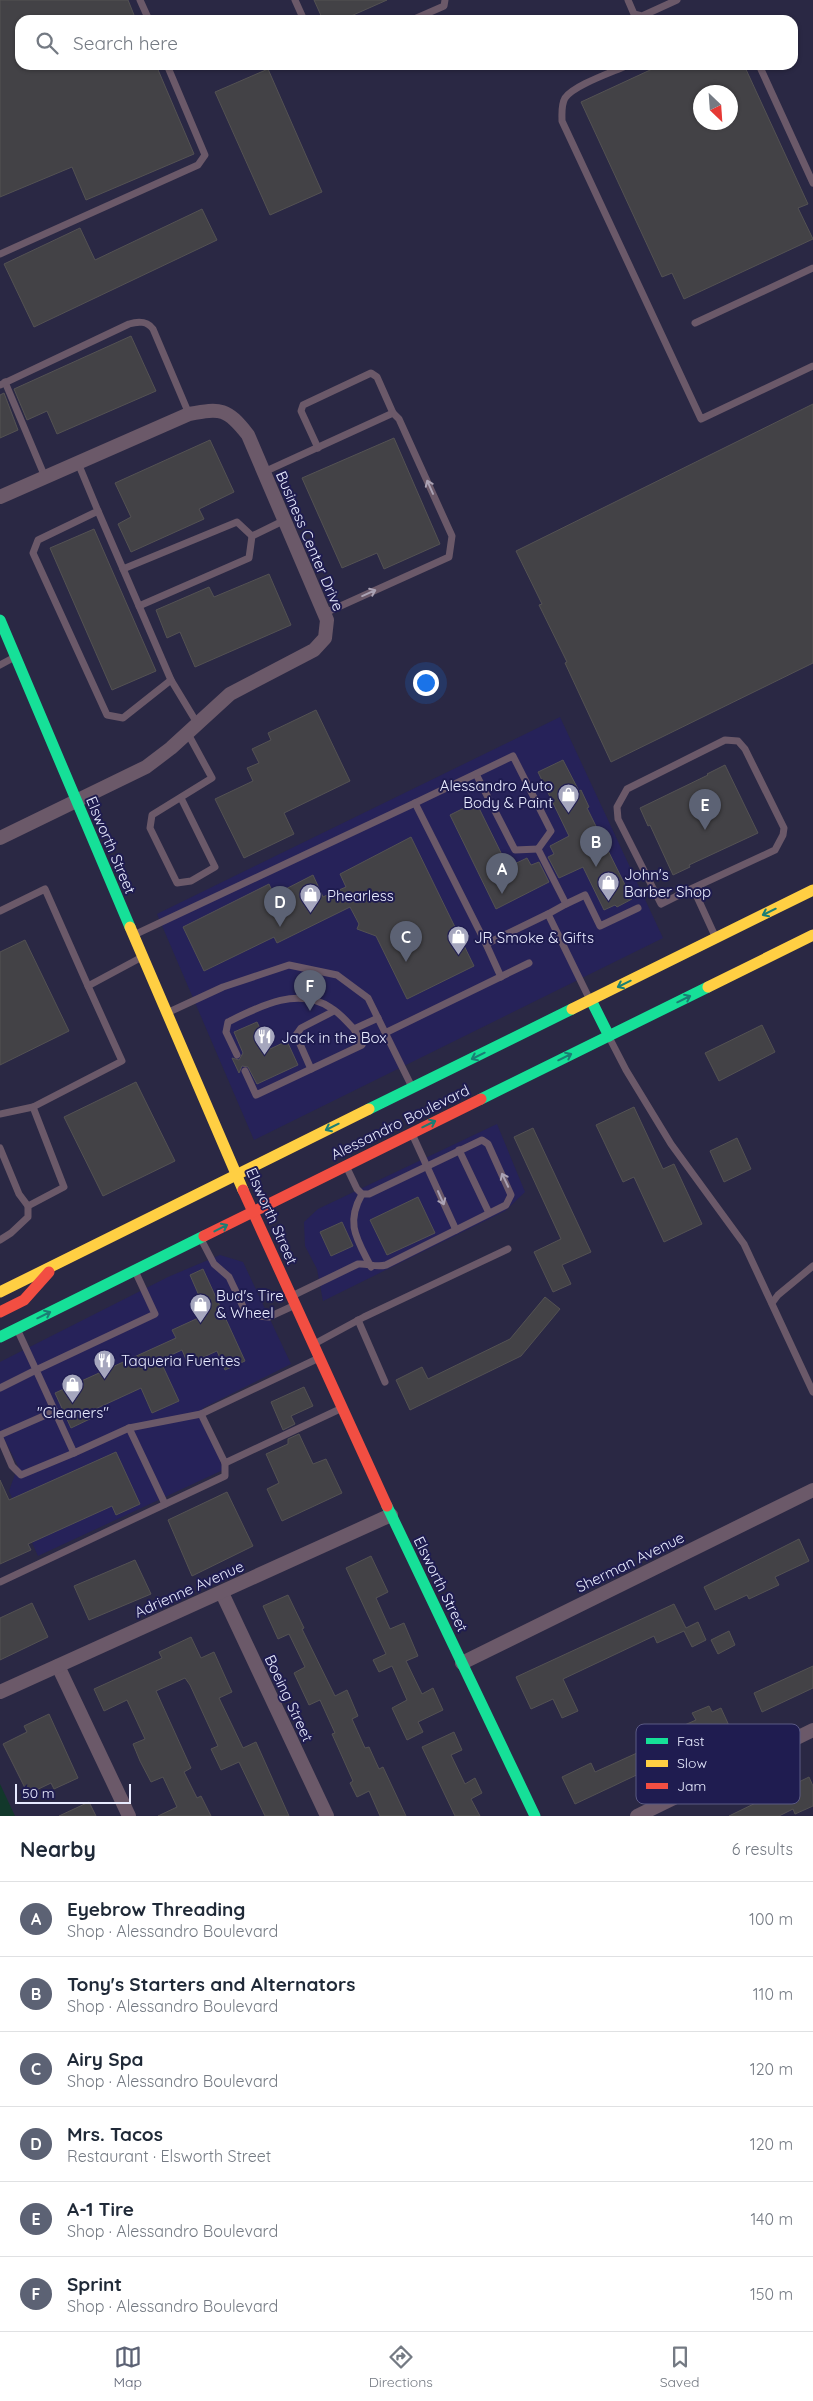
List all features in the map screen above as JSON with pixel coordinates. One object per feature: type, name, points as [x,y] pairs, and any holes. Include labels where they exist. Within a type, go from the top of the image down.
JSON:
[{"type":"main road","name":"Elsworth Street","points":[[0,620],[236,1175],[391,1515],[535,1816]]},
{"type":"main road","name":"Alessandro Boulevard","points":[[0,1292],[813,890]]},
{"type":"main road","name":"Alessandro Boulevard","points":[[0,1337],[813,935]]},
{"type":"main road","points":[[591,1000],[609,1036]]},
{"type":"main road","points":[[0,1312],[24,1300],[56,1264]]},
{"type":"street","name":"Business Center Drive","points":[[0,497],[189,414],[216,409],[236,420],[248,436],[327,620],[325,638],[314,650],[230,694],[171,748],[146,767],[0,838]]},
{"type":"street","name":"Sherman Avenue","points":[[462,1663],[813,1490]]},
{"type":"street","name":"Adrienne Avenue","points":[[0,1692],[391,1515]]},
{"type":"street","name":"Boeing Street","points":[[222,1593],[327,1816]]},
{"type":"street","points":[[58,1666],[129,1816]]},
{"type":"street","points":[[800,1736],[813,1730]]},
{"type":"street","points":[[638,1816],[662,1804]]},
{"type":"lane","points":[[140,0],[146,15]]},
{"type":"lane","points":[[295,0],[302,15]]},
{"type":"lane","points":[[423,15],[444,6],[445,0]]},
{"type":"lane","points":[[628,0],[634,14],[638,15]]},
{"type":"lane","points":[[644,15],[677,0]]},
{"type":"lane","points":[[0,254],[198,165],[205,155],[169,70]]},
{"type":"lane","points":[[617,70],[573,91],[565,98],[562,121],[701,419],[813,366]]},
{"type":"lane","points":[[761,70],[813,183]]},
{"type":"lane","points":[[695,323],[813,268]]},
{"type":"lane","points":[[45,477],[2,384],[129,324],[138,322],[149,324],[153,329],[189,414]]},
{"type":"lane","points":[[318,448],[301,411],[303,405],[371,374],[377,377],[393,413],[399,419],[452,536],[449,557],[325,613]]},
{"type":"lane","points":[[264,472],[393,413]]},
{"type":"lane","points":[[78,463],[192,727],[212,778],[152,814],[150,828],[177,883],[191,881],[215,867],[181,798]]},
{"type":"lane","points":[[98,511],[38,540],[33,553],[106,715],[123,718],[171,680]]},
{"type":"lane","points":[[252,536],[285,520]]},
{"type":"lane","points":[[123,569],[237,522],[252,536]]},
{"type":"lane","points":[[139,606],[249,558],[252,536]]},
{"type":"lane","points":[[0,664],[16,657]]},
{"type":"lane","points":[[725,740],[738,742],[745,749],[784,828],[783,835],[775,850],[692,888],[661,904],[618,819],[617,807],[627,789],[725,740]]},
{"type":"lane","points":[[134,935],[513,756],[550,830],[538,849]]},
{"type":"lane","points":[[476,774],[515,850],[538,849]]},
{"type":"lane","points":[[416,803],[486,944],[500,977]]},
{"type":"lane","points":[[538,849],[566,904]]},
{"type":"lane","points":[[692,888],[716,938]]},
{"type":"lane","points":[[0,911],[45,889],[122,1061],[33,1107],[0,1114]]},
{"type":"lane","points":[[486,944],[585,895],[600,926],[638,908]]},
{"type":"lane","points":[[548,914],[591,1000]]},
{"type":"lane","points":[[88,986],[143,957]]},
{"type":"lane","points":[[386,1033],[529,963]]},
{"type":"lane","points":[[167,1013],[222,987],[289,965],[337,975],[368,998],[413,1088]]},
{"type":"lane","points":[[237,1055],[226,1032],[228,1022],[256,1008],[281,999],[306,998],[334,1010],[354,1029],[362,1046],[256,1095],[245,1071]]},
{"type":"lane","points":[[311,1069],[296,1035],[301,1028],[334,1010]]},
{"type":"lane","points":[[354,1029],[378,1018]]},
{"type":"lane","points":[[609,1036],[626,1070],[671,1144],[744,1244],[813,1392]]},
{"type":"lane","points":[[28,1206],[64,1187],[33,1107]]},
{"type":"lane","points":[[412,1133],[456,1230]]},
{"type":"lane","points":[[201,1238],[214,1264],[229,1277],[247,1315],[269,1317],[358,1264],[365,1263],[371,1267],[386,1265],[506,1204],[511,1195],[488,1144],[482,1140],[369,1194],[362,1194],[357,1190],[346,1166]]},
{"type":"lane","points":[[459,1150],[489,1213]]},
{"type":"lane","points":[[0,1240],[28,1218],[28,1206],[19,1194],[1,1152]]},
{"type":"lane","points":[[362,1194],[352,1218],[355,1234],[371,1267]]},
{"type":"lane","points":[[313,1345],[358,1320],[508,1249]]},
{"type":"lane","points":[[772,1303],[796,1279],[813,1266]]},
{"type":"lane","points":[[0,1388],[155,1314],[135,1270]]},
{"type":"lane","points":[[358,1320],[385,1382]]},
{"type":"lane","points":[[17,1328],[74,1453]]},
{"type":"lane","points":[[55,1411],[0,1437],[12,1466],[21,1475],[129,1428],[201,1414],[319,1357]]},
{"type":"lane","points":[[225,1463],[342,1408]]},
{"type":"lane","points":[[0,1582],[225,1476],[225,1463],[201,1414]]},
{"type":"lane","points":[[129,1428],[165,1504]]},
{"type":"shaded area","points":[[560,717],[663,938],[254,1140],[157,914]]},
{"type":"shaded area","points":[[497,1124],[525,1192],[505,1211],[323,1301],[317,1269],[305,1246],[304,1222],[318,1209]]},
{"type":"shaded area","points":[[220,1255],[243,1262],[291,1364],[203,1408],[223,1470],[38,1556],[9,1491],[18,1466],[0,1431],[0,1362],[168,1277]]},
{"type":"green space","points":[[0,1784],[15,1816],[0,1816]]},
{"type":"building","points":[[0,0],[128,0],[134,15],[15,15],[15,70],[158,70],[194,154],[86,200],[72,167],[0,197]]},
{"type":"building","points":[[314,0],[387,0],[353,15],[321,15]]},
{"type":"building","points":[[268,70],[322,192],[270,215],[215,92]]},
{"type":"building","points":[[650,70],[746,70],[808,204],[798,208],[813,239],[684,299],[672,273],[662,277],[581,102]]},
{"type":"building","points":[[202,209],[217,240],[34,327],[4,264],[80,228],[95,260]]},
{"type":"building","points":[[131,336],[156,391],[57,434],[47,411],[27,420],[14,389]]},
{"type":"building","points":[[4,393],[18,430],[0,438],[0,395]]},
{"type":"building","points":[[813,404],[813,663],[611,762],[565,663],[567,662],[539,605],[542,604],[516,551]]},
{"type":"building","points":[[394,438],[440,544],[384,569],[377,553],[342,568],[302,478]]},
{"type":"building","points":[[210,440],[234,492],[199,509],[204,519],[131,552],[118,524],[131,517],[115,483]]},
{"type":"building","points":[[94,529],[156,671],[112,690],[50,548]]},
{"type":"building","points":[[269,574],[291,625],[195,667],[180,632],[167,638],[156,610],[209,587],[214,597]]},
{"type":"building","points":[[316,710],[350,781],[284,813],[294,834],[244,858],[215,799],[253,781],[247,768],[259,763],[252,749],[271,740],[268,733]]},
{"type":"building","points":[[563,760],[579,791],[581,790],[589,807],[587,808],[632,899],[617,907],[615,905],[604,910],[583,867],[559,878],[548,857],[554,854],[550,846],[569,836],[538,772]]},
{"type":"building","points":[[725,765],[758,833],[689,865],[690,867],[673,875],[640,808]]},
{"type":"building","points":[[476,802],[508,867],[527,858],[531,865],[539,862],[549,882],[496,909],[450,815]]},
{"type":"building","points":[[411,837],[474,966],[407,999],[376,936],[357,929],[359,924],[350,907],[277,943],[274,937],[204,971],[183,927],[269,884],[274,895],[313,875],[323,897],[346,887],[340,874]]},
{"type":"building","points":[[25,940],[69,1031],[0,1065],[0,952]]},
{"type":"building","name":"Jack in the Box","points":[[257,1022],[270,1049],[287,1041],[298,1065],[257,1084],[248,1067],[242,1066],[239,1073],[232,1058],[239,1060],[243,1053],[234,1032]]},
{"type":"building","points":[[762,1025],[775,1052],[719,1081],[705,1053]]},
{"type":"building","points":[[136,1082],[175,1161],[103,1196],[64,1117]]},
{"type":"building","points":[[634,1107],[663,1169],[674,1164],[702,1224],[664,1242],[634,1177],[623,1182],[596,1125]]},
{"type":"building","points":[[533,1128],[591,1252],[562,1265],[571,1284],[553,1292],[534,1252],[561,1239],[514,1137]]},
{"type":"building","points":[[737,1138],[751,1169],[724,1182],[710,1151]]},
{"type":"building","points":[[418,1197],[435,1233],[387,1255],[370,1220]]},
{"type":"building","points":[[342,1222],[353,1246],[331,1256],[320,1232]]},
{"type":"building","points":[[203,1269],[245,1361],[225,1370],[217,1351],[188,1364],[182,1350],[160,1360],[179,1401],[152,1413],[141,1388],[91,1411],[94,1417],[71,1428],[55,1393],[176,1338],[172,1330],[207,1314],[190,1275]]},
{"type":"building","points":[[545,1297],[560,1309],[521,1356],[410,1410],[396,1380],[422,1367],[428,1379],[510,1339]]},
{"type":"building","points":[[304,1387],[313,1406],[291,1416],[295,1424],[283,1430],[271,1402]]},
{"type":"building","points":[[299,1434],[313,1464],[326,1459],[342,1493],[282,1521],[267,1489],[279,1483],[266,1454],[288,1444],[288,1439]]},
{"type":"building","points":[[116,1452],[140,1504],[116,1515],[112,1506],[28,1544],[31,1550],[0,1564],[0,1480],[9,1500]]},
{"type":"building","points":[[227,1492],[253,1546],[192,1576],[168,1520]]},
{"type":"building","points":[[799,1539],[809,1561],[775,1577],[779,1585],[749,1599],[747,1595],[715,1610],[704,1587]]},
{"type":"building","points":[[371,1556],[388,1592],[376,1598],[390,1629],[404,1623],[418,1656],[406,1661],[422,1694],[433,1688],[443,1710],[418,1722],[423,1732],[407,1740],[392,1708],[407,1700],[392,1666],[379,1672],[373,1660],[386,1654],[346,1568]]},
{"type":"building","points":[[135,1560],[151,1594],[89,1620],[74,1586]]},
{"type":"building","points":[[288,1595],[304,1628],[302,1629],[335,1696],[347,1690],[358,1716],[352,1719],[365,1748],[369,1747],[379,1769],[383,1767],[406,1816],[380,1816],[369,1791],[357,1797],[350,1783],[353,1781],[332,1734],[335,1733],[320,1700],[309,1705],[294,1673],[305,1667],[289,1634],[278,1639],[263,1606]]},
{"type":"building","points":[[32,1603],[48,1637],[0,1660],[0,1618]]},
{"type":"building","points":[[674,1604],[686,1628],[698,1622],[706,1640],[692,1647],[684,1631],[657,1643],[654,1636],[563,1679],[578,1711],[562,1718],[553,1699],[531,1709],[516,1677]]},
{"type":"building","points":[[729,1631],[735,1645],[718,1654],[711,1640]]},
{"type":"building","points":[[191,1637],[201,1658],[214,1652],[232,1692],[219,1698],[243,1748],[256,1742],[289,1816],[265,1816],[239,1762],[221,1770],[211,1749],[218,1746],[185,1678],[156,1691],[191,1768],[184,1772],[197,1798],[201,1796],[211,1816],[158,1816],[177,1807],[163,1777],[151,1782],[140,1761],[133,1744],[145,1739],[127,1700],[104,1711],[94,1689],[162,1658],[159,1652]]},
{"type":"building","points":[[813,1666],[813,1688],[762,1712],[754,1693]]},
{"type":"building","points":[[709,1706],[712,1712],[721,1708],[728,1724],[687,1724],[696,1720],[692,1713]]},
{"type":"building","points":[[49,1714],[78,1778],[54,1789],[51,1783],[28,1794],[3,1744],[27,1732],[24,1726]]},
{"type":"building","points":[[454,1732],[462,1750],[451,1755],[465,1784],[475,1778],[482,1793],[471,1799],[480,1816],[455,1816],[422,1747]]},
{"type":"building","points":[[636,1753],[636,1775],[575,1804],[562,1777],[591,1763],[595,1772]]},
{"type":"building","points":[[809,1777],[813,1786],[813,1806],[795,1814],[793,1809],[779,1816],[729,1816],[754,1804],[800,1804],[800,1781]]},
{"type":"building","points":[[89,1802],[96,1816],[59,1816]]},
{"type":"traffic: fast","points":[[0,620],[130,927]]},
{"type":"traffic: fast","points":[[481,1099],[708,987]]},
{"type":"traffic: fast","points":[[591,1000],[609,1036]]},
{"type":"traffic: fast","points":[[369,1109],[572,1009]]},
{"type":"traffic: fast","points":[[0,1337],[204,1236]]},
{"type":"traffic: fast","points":[[387,1506],[535,1816]]},
{"type":"traffic: slow","points":[[572,1009],[813,890]]},
{"type":"traffic: slow","points":[[130,927],[243,1190]]},
{"type":"traffic: slow","points":[[708,987],[813,935]]},
{"type":"traffic: slow","points":[[0,1292],[369,1109]]},
{"type":"traffic: jam","points":[[204,1236],[481,1099]]},
{"type":"traffic: jam","points":[[243,1190],[387,1506]]},
{"type":"traffic: jam","points":[[0,1312],[24,1300],[49,1272]]},
{"type":"place","name":"Alessandro Auto Body & Paint","points":[[569,813]]},
{"type":"place","name":"A-1 Tire","points":[[705,830]]},
{"type":"place","name":"Tony's Starters and Alternators","points":[[596,867]]},
{"type":"place","name":"Eyebrow Threading","points":[[502,894]]},
{"type":"place","name":"John's Barber Shop","points":[[608,902]]},
{"type":"place","name":"Phearless","points":[[311,914]]},
{"type":"place","name":"Mrs. Tacos","points":[[280,927]]},
{"type":"place","name":"JR Smoke & Gifts","points":[[458,956]]},
{"type":"place","name":"Airy Spa","points":[[406,962]]},
{"type":"place","name":"Sprint","points":[[310,1011]]},
{"type":"place","name":"Jack in the Box","points":[[265,1056]]},
{"type":"place","name":"Bud's Tire & Wheel","points":[[200,1323]]},
{"type":"place","name":"Taqueria Fuentes","points":[[105,1379]]},
{"type":"place","name":"\"Cleaners\"","points":[[73,1403]]}]
